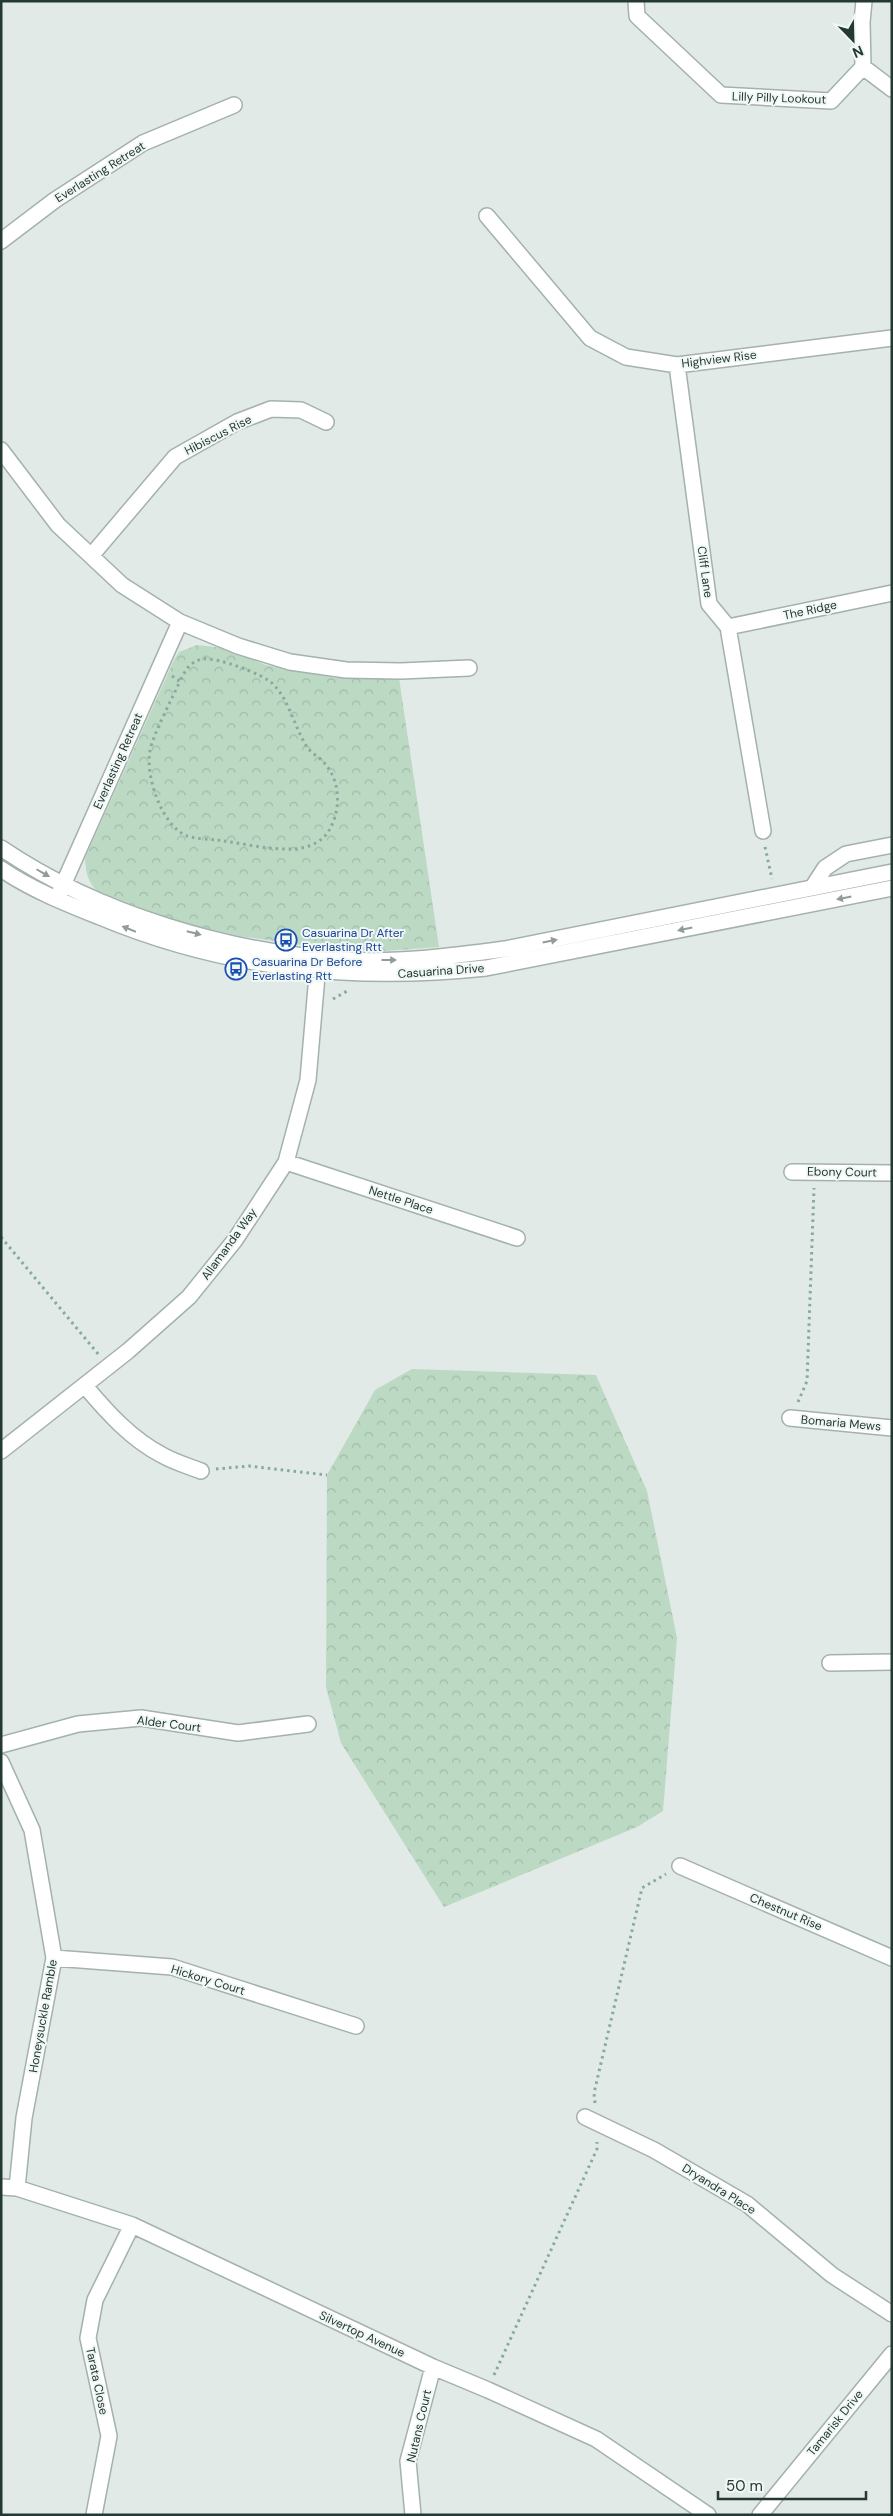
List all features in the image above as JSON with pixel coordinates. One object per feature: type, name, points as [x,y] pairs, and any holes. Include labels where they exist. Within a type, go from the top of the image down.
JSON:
[{"type":"street","name":"Lilly Pilly Lookout","points":[[636,1],[637,16],[721,95],[830,101],[863,67]]},
{"type":"street","points":[[864,1],[862,22],[863,67],[892,88]]},
{"type":"street","name":"Everlasting Retreat","points":[[1,242],[55,200],[143,143],[234,105]]},
{"type":"street","name":"Highview Rise","points":[[487,216],[590,338],[626,357],[677,365],[892,338]]},
{"type":"street","name":"Cliff Lane","points":[[677,365],[709,604],[728,627],[763,831]]},
{"type":"street","name":"Hibiscus Rise","points":[[91,556],[174,457],[237,422],[271,409],[301,410],[326,422]]},
{"type":"street","points":[[1,450],[58,526],[122,586],[180,622],[238,646],[290,662],[346,670],[401,671],[469,668]]},
{"type":"street","name":"The Ridge","points":[[728,627],[892,593]]},
{"type":"street","name":"Everlasting Retreat","points":[[56,900],[180,622]]},
{"type":"street","points":[[812,888],[825,868],[846,854],[892,846]]},
{"type":"street","name":"Casuarina Drive","points":[[1,848],[63,885],[124,910],[188,932],[318,964],[441,958],[506,949],[892,872]]},
{"type":"street","name":"Casuarina Drive","points":[[1,869],[26,886],[56,900],[136,932],[211,954],[318,964],[380,975],[425,974],[486,968],[892,888]]},
{"type":"street","name":"Allamanda Way","points":[[1,1451],[85,1386],[189,1297],[235,1240],[286,1162],[308,1080],[318,964]]},
{"type":"street","name":"Nettle Place","points":[[286,1162],[517,1238]]},
{"type":"street","name":"Ebony Court","points":[[792,1172],[892,1173]]},
{"type":"street","points":[[85,1386],[113,1418],[138,1439],[162,1455],[201,1471]]},
{"type":"street","name":"Bomaria Mews","points":[[790,1418],[892,1428]]},
{"type":"street","points":[[830,1663],[892,1662]]},
{"type":"street","name":"Alder Court","points":[[1,1745],[78,1724],[141,1718],[238,1733],[308,1724]]},
{"type":"street","name":"Honeysuckle Ramble","points":[[1,1762],[32,1830],[54,1958],[24,2118],[17,2188]]},
{"type":"street","name":"Chestnut Rise","points":[[680,1866],[892,1958]]},
{"type":"street","name":"Hickory Court","points":[[54,1958],[172,1967],[356,2026]]},
{"type":"street","name":"Dryandra Place","points":[[585,2117],[654,2150],[747,2204],[832,2275],[892,2314]]},
{"type":"street","name":"Silvertop Avenue","points":[[1,2187],[17,2188],[132,2225],[433,2367],[596,2439],[708,2515]]},
{"type":"street","name":"Tarata Close","points":[[94,2515],[109,2436],[88,2338],[95,2300],[132,2225]]},
{"type":"street","name":"Tamarisk Drive","points":[[760,2515],[892,2354]]},
{"type":"street","name":"Nutans Court","points":[[413,2515],[408,2460],[433,2367]]},
{"type":"path","points":[[203,659],[225,663],[252,672],[273,684],[285,700],[308,749],[325,764],[336,778],[338,801],[334,818],[328,832],[315,844],[293,850],[187,836],[172,825],[156,799],[150,771],[150,750],[180,681],[188,666],[203,659]]},
{"type":"path","points":[[159,668],[180,681]]},
{"type":"path","points":[[790,1418],[807,1381],[815,1172]]},
{"type":"path","points":[[1,1237],[109,1366]]},
{"type":"path","points":[[201,1471],[249,1466],[327,1475]]},
{"type":"green space","points":[[197,645],[224,648],[266,665],[335,678],[399,678],[439,947],[384,951],[309,946],[240,936],[178,922],[97,891],[91,884],[85,858],[174,660],[179,652]]},
{"type":"green space","points":[[412,1369],[596,1375],[647,1491],[677,1638],[663,1811],[637,1827],[444,1907],[341,1743],[326,1687],[327,1475],[375,1390]]},
{"type":"place","name":"Casuarina Dr After Everlasting Rtt","points":[[286,940]]},
{"type":"place","name":"Casuarina Dr Before Everlasting Rtt","points":[[236,969]]}]
